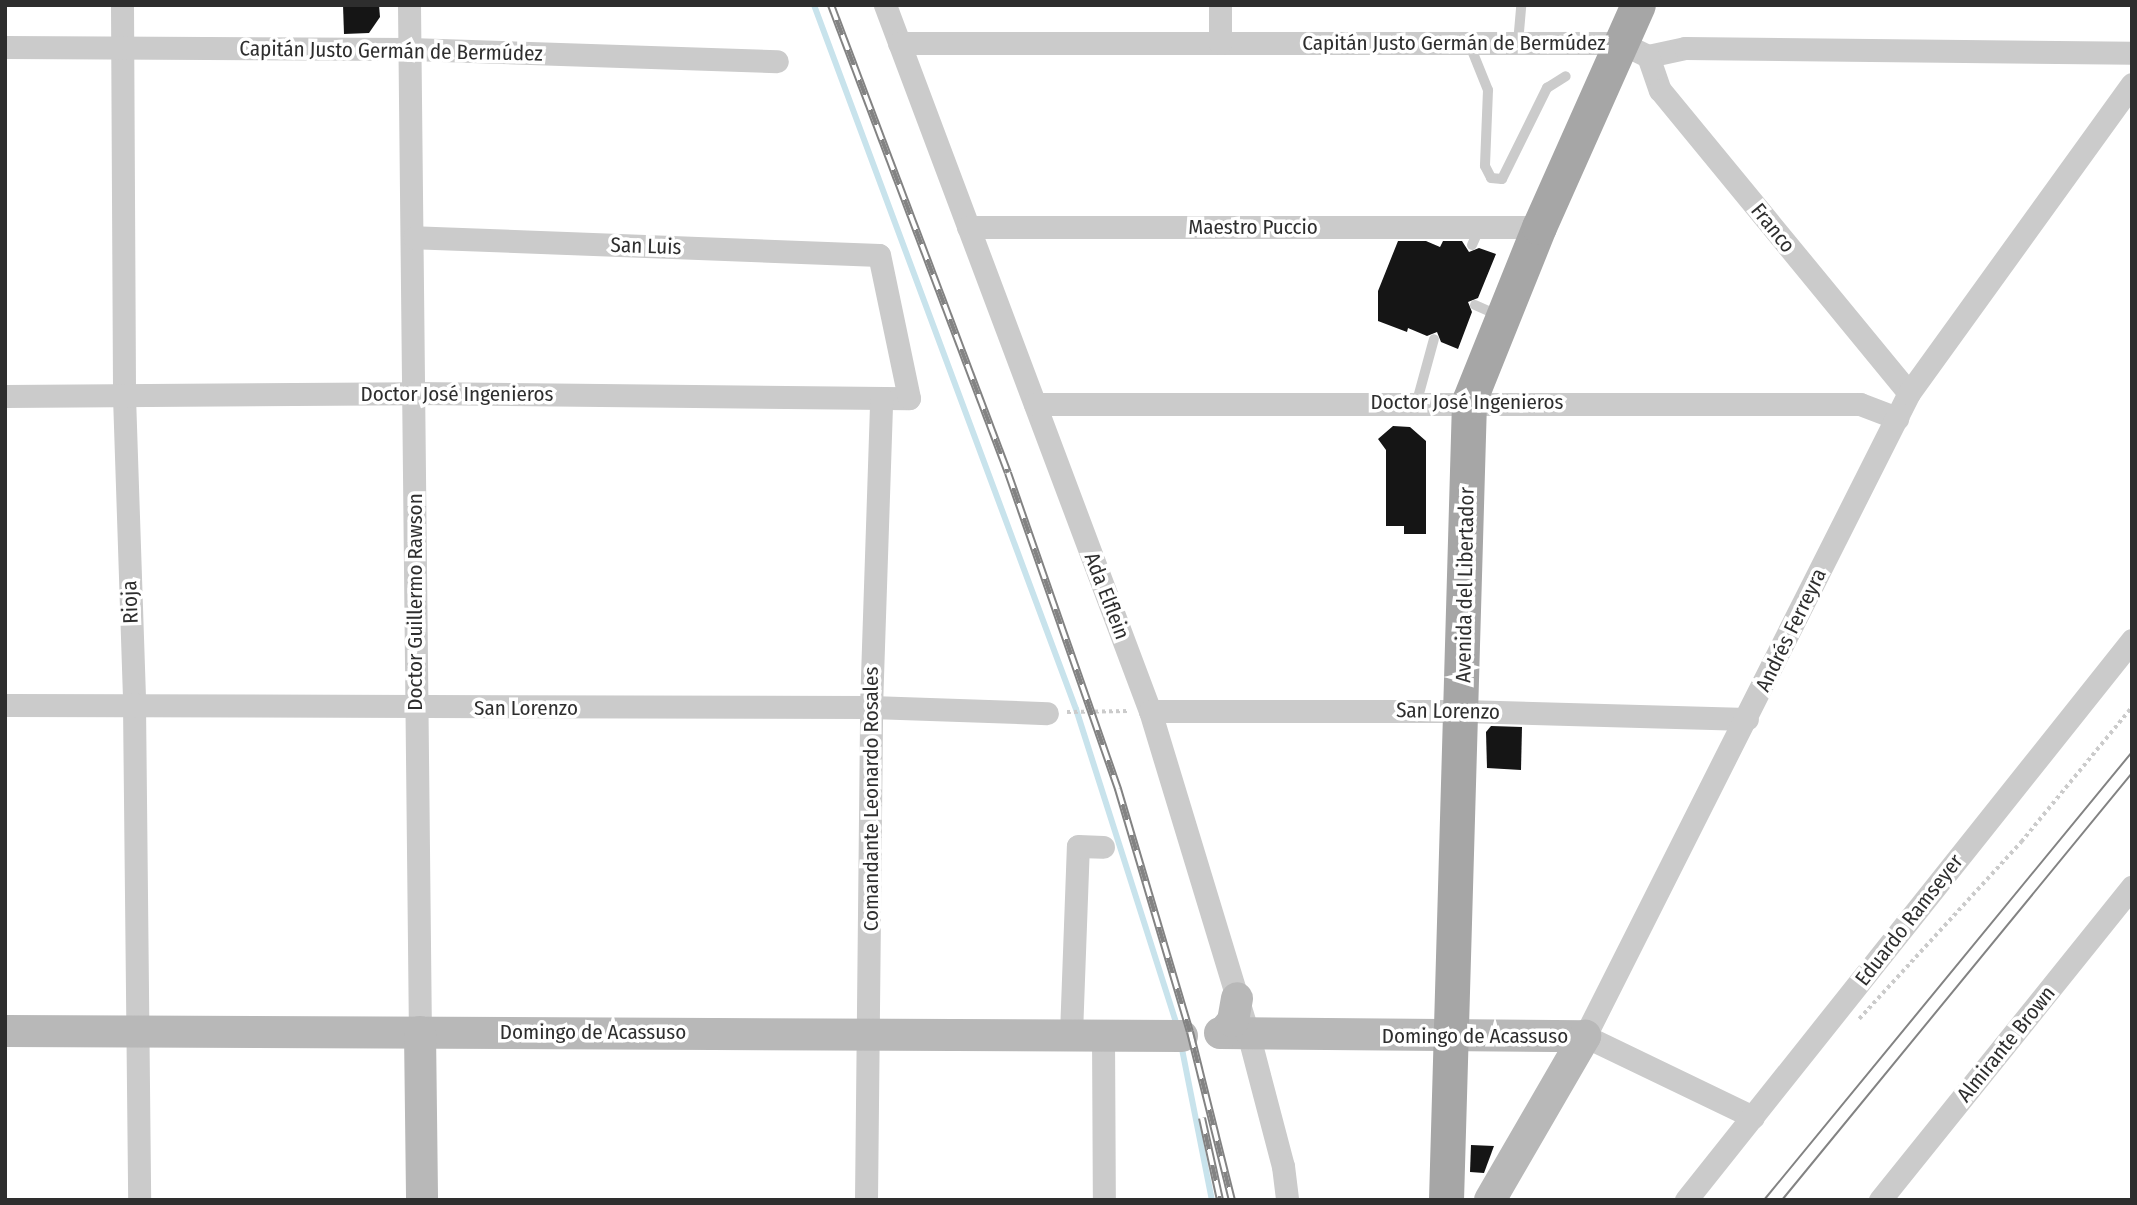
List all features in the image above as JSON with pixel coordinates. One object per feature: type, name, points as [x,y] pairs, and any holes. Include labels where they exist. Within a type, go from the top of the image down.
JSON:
[{"type":"main road","name":"Avenida del Libertador","points":[[1446,1200],[1463,710],[1469,401],[1489,312],[1539,227],[1634,49],[1638,5]]},
{"type":"street","name":"Rioja","points":[[122,5],[124,396],[134,704],[139,1200]]},
{"type":"street","name":"Doctor Guillermo Rawson","points":[[409,5],[414,237],[415,709],[422,1200]]},
{"type":"street","name":"Ada Elflein","points":[[885,5],[1150,711],[1237,998]]},
{"type":"street","points":[[1220,5],[1220,43]]},
{"type":"street","name":"Capitán Justo Germán de Bermúdez","points":[[900,43],[1518,43],[1634,49],[2132,53]]},
{"type":"street","name":"Capitán Justo Germán de Bermúdez","points":[[5,47],[410,49],[777,61]]},
{"type":"street","name":"Franco","points":[[1634,49],[1660,90],[1909,393]]},
{"type":"street","name":"Andrés Ferreyra","points":[[1490,1200],[1585,1036],[1909,393],[2132,84]]},
{"type":"street","name":"Maestro Puccio","points":[[968,227],[1476,236],[1539,227]]},
{"type":"street","name":"San Luis","points":[[414,237],[879,255],[909,398]]},
{"type":"street","name":"Doctor José Ingenieros","points":[[5,396],[415,393],[909,398]]},
{"type":"street","name":"Comandante Leonardo Rosales","points":[[866,1200],[870,1033],[871,707],[881,398]]},
{"type":"street","name":"Doctor José Ingenieros","points":[[1035,404],[1417,401],[1860,404],[1897,418]]},
{"type":"street","name":"Eduardo Ramseyer","points":[[1686,1200],[2132,640]]},
{"type":"street","name":"San Lorenzo","points":[[5,705],[134,704],[415,709],[871,707],[1047,713]]},
{"type":"street","name":"San Lorenzo","points":[[1150,711],[1463,710],[1747,719]]},
{"type":"street","points":[[1071,1034],[1078,846],[1103,847]]},
{"type":"street","name":"Almirante Brown","points":[[1880,1200],[2132,887]]},
{"type":"street","points":[[1237,998],[1233,1021],[1236,1039],[1283,1166],[1287,1200]]},
{"type":"street","name":"Domingo de Acassuso","points":[[5,1031],[1182,1036]]},
{"type":"street","points":[[1103,1035],[1104,1200]]},
{"type":"street","name":"Domingo de Acassuso","points":[[1236,1039],[1585,1036],[1753,1117]]},
{"type":"lane","points":[[1518,43],[1521,5]]},
{"type":"lane","points":[[1469,43],[1488,90],[1485,166],[1491,178],[1502,179],[1547,88],[1566,76]]},
{"type":"lane","points":[[1417,401],[1434,339]]},
{"type":"path","points":[[1826,1024],[1849,1029],[1870,1008],[2021,842],[2132,707]]},
{"type":"path","points":[[1047,713],[1150,711]]},
{"type":"building","points":[[343,5],[379,5],[380,17],[369,33],[344,34]]},
{"type":"building","points":[[1398,241],[1426,241],[1440,247],[1443,241],[1462,241],[1469,252],[1479,248],[1496,254],[1478,298],[1468,302],[1472,312],[1458,349],[1441,342],[1437,332],[1427,336],[1378,321],[1378,291]]},
{"type":"building","points":[[1393,426],[1410,427],[1426,441],[1426,534],[1404,534],[1404,526],[1386,526],[1386,450],[1378,439]]},
{"type":"building","points":[[1491,726],[1522,727],[1521,770],[1487,768],[1486,732]]},
{"type":"building","points":[[1471,1145],[1494,1146],[1484,1173],[1470,1172]]},
{"type":"waterway","points":[[814,5],[1076,709],[1177,1026]]},
{"type":"waterway","points":[[1181,1044],[1212,1200]]},
{"type":"tram line","points":[[1764,1200],[2132,752]]},
{"type":"tram line","points":[[1782,1200],[2132,773]]},
{"type":"railway","points":[[831,5],[1008,473],[1118,789],[1190,1032],[1232,1200]]},
{"type":"railway","points":[[1202,1118],[1220,1200]]}]
